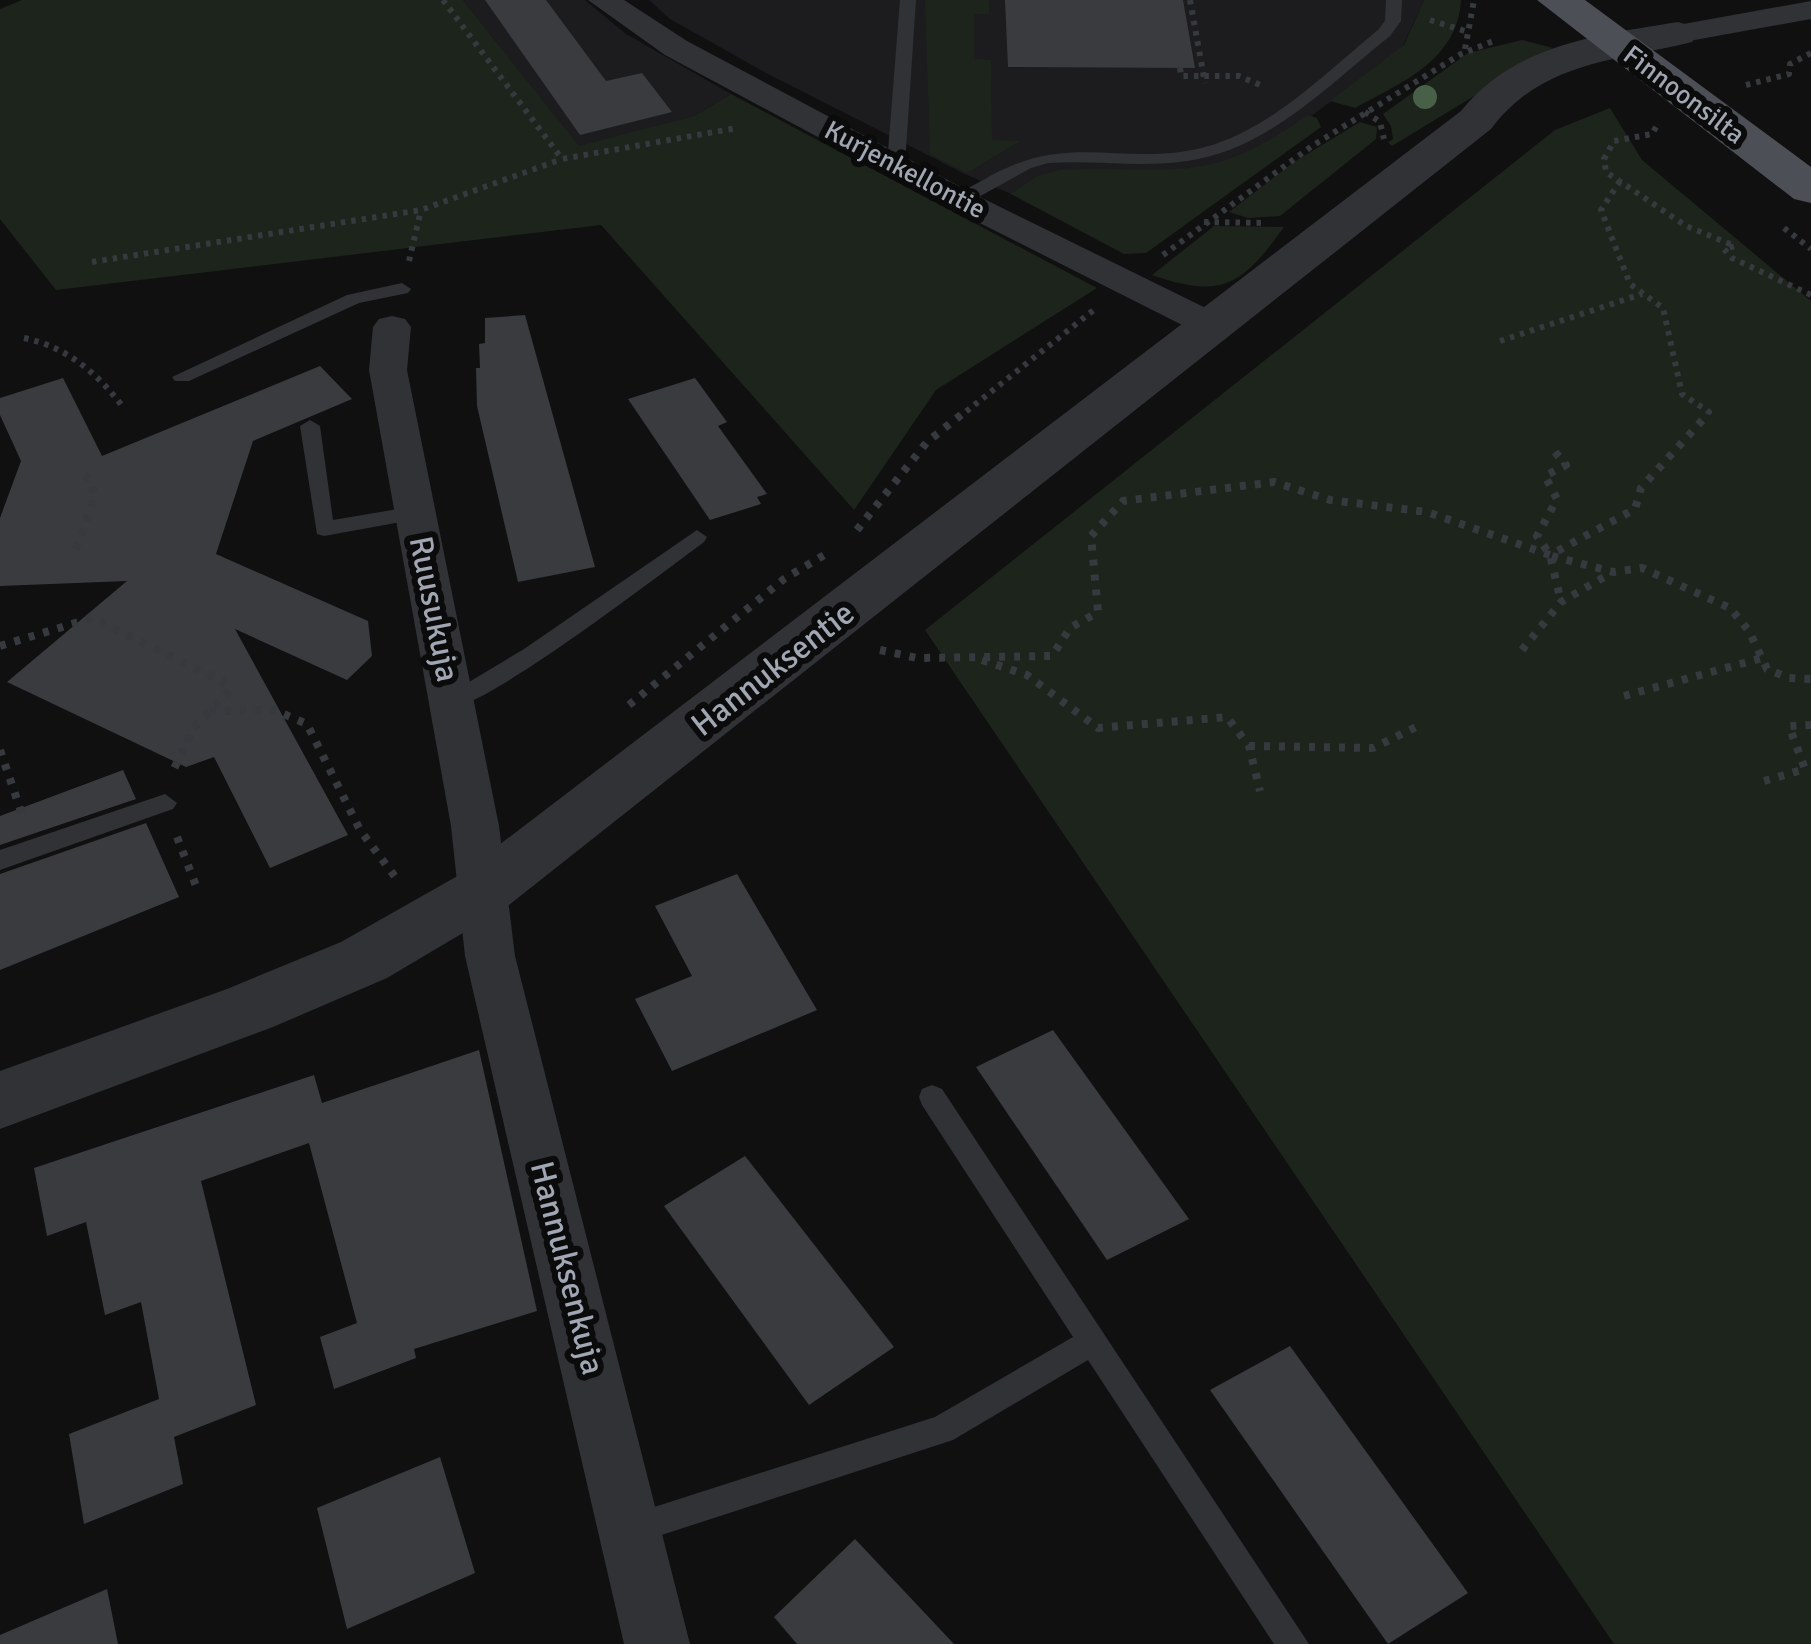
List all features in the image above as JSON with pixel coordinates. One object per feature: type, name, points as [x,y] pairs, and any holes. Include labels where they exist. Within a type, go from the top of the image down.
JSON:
[{"type":"main road","name":"Finnoonsilta","points":[[1558,0],[1677,56]]},
{"type":"main road","name":"Finnoonsilta","points":[[1634,0],[1677,56],[1811,189]]},
{"type":"street","name":"Kurjenkellontie","points":[[603,0],[676,48],[960,200],[1215,327]]},
{"type":"street","points":[[1677,56],[1811,10]]},
{"type":"street","points":[[1677,56],[1811,38]]},
{"type":"street","name":"Hannuksentie","points":[[0,1100],[326,976],[483,891],[1476,120],[1677,56]]},
{"type":"street","name":"Ruusukuja","points":[[397,308],[388,370],[475,826],[483,891]]},
{"type":"street","name":"Hannuksenkuja","points":[[483,891],[490,956],[657,1644]]},
{"type":"lane","points":[[896,164],[908,0]]},
{"type":"lane","points":[[960,200],[1024,164],[1047,158],[1190,156],[1233,143],[1300,100],[1384,33],[1394,21],[1394,0]]},
{"type":"lane","points":[[182,377],[353,299],[397,308]]},
{"type":"lane","points":[[310,426],[324,529],[416,513]]},
{"type":"lane","points":[[452,703],[532,655],[697,537]]},
{"type":"lane","points":[[0,860],[165,803]]},
{"type":"lane","points":[[932,1097],[1293,1644]]},
{"type":"lane","points":[[631,1529],[942,1430],[1093,1342]]},
{"type":"path","points":[[443,0],[562,159]]},
{"type":"path","points":[[1190,0],[1205,83]]},
{"type":"path","points":[[1465,49],[1474,0]]},
{"type":"path","points":[[619,719],[638,693],[784,579],[844,543],[944,426],[1283,160],[1465,49],[1499,40]]},
{"type":"path","points":[[92,262],[421,210],[562,159],[758,124]]},
{"type":"path","points":[[1652,134],[1615,141],[1604,159],[1606,172],[1686,226],[1729,240],[1735,246],[1724,248],[1732,258],[1811,296]]},
{"type":"path","points":[[1550,555],[1634,509],[1641,488],[1708,412],[1682,394],[1663,308],[1630,284],[1601,210],[1620,181]]},
{"type":"path","points":[[1500,341],[1643,294]]},
{"type":"path","points":[[24,338],[42,340],[74,358],[123,407]]},
{"type":"path","points":[[1555,452],[1566,465],[1545,476],[1557,499],[1537,536],[1550,555],[1561,602]]},
{"type":"path","points":[[76,549],[95,497],[90,478],[77,472]]},
{"type":"path","points":[[873,652],[885,648],[917,658],[1052,656],[1070,628],[1098,612],[1091,536],[1123,501],[1274,482],[1330,500],[1427,512],[1612,572]]},
{"type":"path","points":[[1522,650],[1561,602],[1612,572],[1642,568],[1730,608],[1767,669],[1789,678],[1811,679]]},
{"type":"path","points":[[0,646],[92,618],[231,689],[193,728],[165,803],[198,891]]},
{"type":"path","points":[[975,657],[1027,675],[1098,728],[1227,717],[1249,746],[1260,791]]},
{"type":"path","points":[[1624,696],[1762,658]]},
{"type":"path","points":[[210,711],[297,714],[307,724],[360,830],[400,883]]},
{"type":"path","points":[[1764,782],[1804,769],[1803,750],[1790,736],[1789,726],[1811,725]]},
{"type":"path","points":[[1249,746],[1373,748],[1415,727]]},
{"type":"path","points":[[0,750],[33,848]]},
{"type":"path","points":[[387,895],[438,848],[475,826]]},
{"type":"shaded area","points":[[22,0],[463,0],[579,146],[694,116],[731,94],[1097,288],[936,390],[854,510],[601,225],[56,290],[0,219],[0,9]]},
{"type":"shaded area","points":[[463,0],[585,0],[626,34],[731,94],[694,116],[579,147]]},
{"type":"shaded area","points":[[649,0],[1424,0],[1401,50],[1133,247],[965,174],[770,75],[670,19]]},
{"type":"shaded area","points":[[925,0],[989,0],[989,14],[974,14],[974,59],[991,60],[992,140],[1020,141],[967,173],[930,154]]},
{"type":"shaded area","points":[[1424,0],[1461,0],[1450,39],[1438,54],[1408,79],[1355,108],[1330,101],[1404,45]]},
{"type":"shaded area","points":[[1522,40],[1553,48],[1392,146],[1388,142],[1393,139],[1391,126],[1383,114],[1468,53]]},
{"type":"shaded area","points":[[1610,108],[1642,160],[1811,301],[1811,1644],[1614,1644],[925,630],[1555,130]]},
{"type":"shaded area","points":[[1308,115],[1317,118],[1321,127],[1146,253],[1124,254],[1011,194],[1037,176],[1060,170],[1162,170],[1215,163],[1273,138]]},
{"type":"shaded area","points":[[1360,122],[1377,127],[1376,139],[1280,216],[1248,218],[1229,212],[1294,162]]},
{"type":"shaded area","points":[[1214,226],[1284,227],[1256,262],[1229,282],[1197,286],[1152,275]]},
{"type":"building","points":[[485,0],[546,0],[606,81],[642,73],[672,112],[580,135]]},
{"type":"building","points":[[1005,0],[1183,0],[1195,68],[1008,67]]},
{"type":"building","points":[[525,315],[595,567],[518,582],[477,406],[476,368],[480,368],[479,344],[485,343],[485,318]]},
{"type":"building","points":[[320,366],[352,399],[253,441],[216,554],[368,621],[372,656],[347,680],[235,629],[348,835],[270,868],[214,757],[186,767],[7,682],[127,581],[0,586],[0,518],[21,461],[0,415],[0,398],[63,378],[102,456]]},
{"type":"building","points":[[695,378],[727,422],[718,426],[767,494],[757,497],[761,504],[710,520],[628,399]]},
{"type":"building","points":[[123,770],[136,799],[0,845],[0,816]]},
{"type":"building","points":[[146,823],[179,897],[0,970],[0,874]]},
{"type":"building","points":[[737,874],[817,1010],[672,1071],[635,999],[692,976],[655,906]]},
{"type":"building","points":[[1053,1030],[1189,1219],[1107,1260],[976,1067]]},
{"type":"building","points":[[479,1050],[537,1311],[414,1349],[416,1358],[334,1389],[320,1337],[357,1323],[309,1143],[201,1181],[256,1405],[174,1437],[183,1484],[84,1524],[69,1434],[159,1399],[141,1302],[105,1315],[86,1222],[47,1236],[34,1168],[314,1075],[322,1103]]},
{"type":"building","points":[[745,1156],[894,1347],[809,1405],[664,1206]]},
{"type":"building","points":[[1290,1346],[1468,1593],[1388,1644],[1210,1390]]},
{"type":"building","points":[[440,1457],[475,1573],[347,1629],[317,1508]]},
{"type":"building","points":[[855,1539],[954,1644],[797,1644],[774,1617]]},
{"type":"building","points":[[107,1589],[118,1644],[0,1644],[0,1635]]}]
